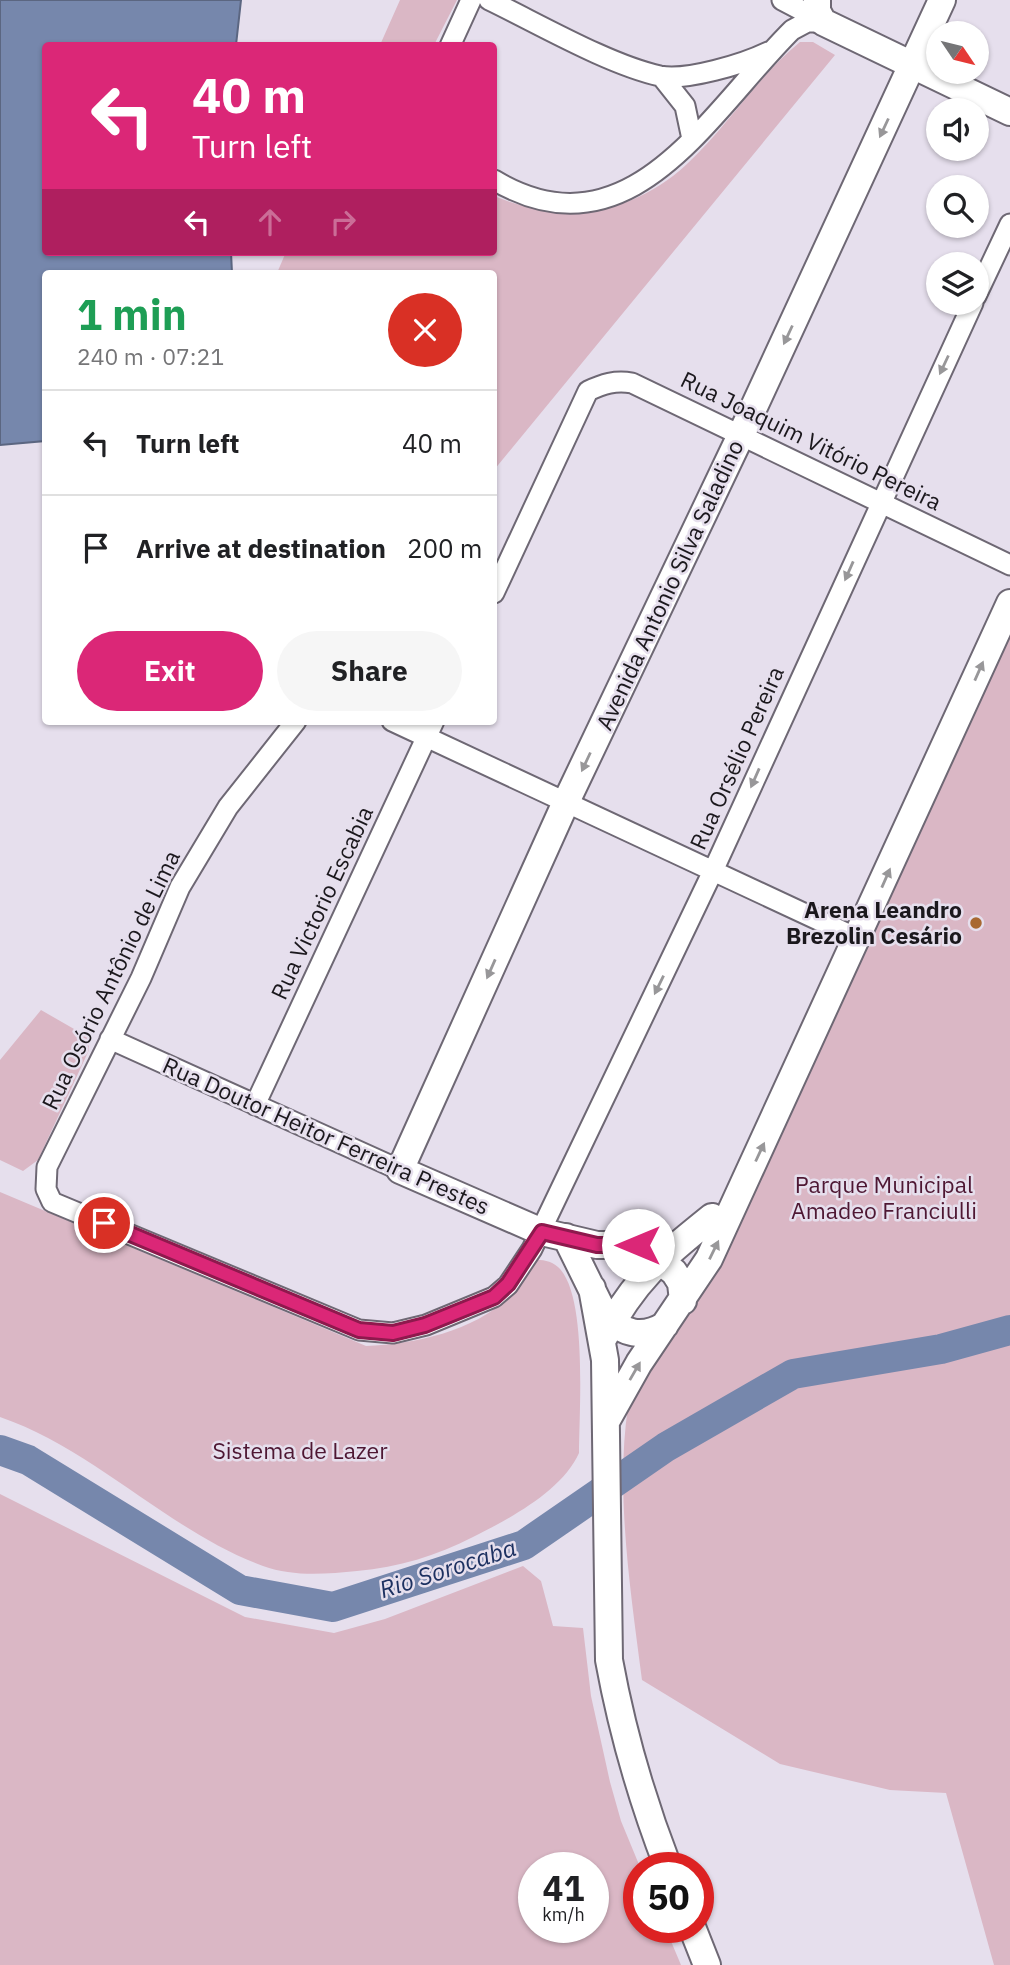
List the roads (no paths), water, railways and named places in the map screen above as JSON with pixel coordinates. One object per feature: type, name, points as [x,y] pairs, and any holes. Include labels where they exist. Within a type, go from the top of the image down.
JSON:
[{"type":"main road","name":"Avenida Antonio Silva Saladino","points":[[400,1170],[566,802],[901,91],[908,56],[942,0]]},
{"type":"main road","points":[[820,11],[908,56],[926,69]]},
{"type":"main road","points":[[901,91],[926,82]]},
{"type":"main road","points":[[949,84],[1010,112]]},
{"type":"main road","points":[[607,1426],[665,1325],[709,1259],[722,1216],[859,939],[1010,604]]},
{"type":"main road","name":"Rua Doutor Heitor Ferreira Prestes","points":[[400,1170],[554,1234],[597,1245],[624,1243]]},
{"type":"main road","points":[[624,1243],[722,1216]]},
{"type":"main road","points":[[608,1331],[624,1300],[659,1259],[722,1216]]},
{"type":"main road","points":[[554,1234],[592,1288],[608,1331],[609,1660],[617,1706],[644,1806],[662,1852]]},
{"type":"main road","points":[[624,1243],[638,1245],[659,1259],[681,1283],[683,1301]]},
{"type":"main road","points":[[608,1331],[644,1334],[665,1325]]},
{"type":"main road","points":[[698,1943],[707,1965]]},
{"type":"street","points":[[452,42],[471,0]]},
{"type":"street","points":[[489,0],[628,66],[662,77],[675,89],[685,106],[692,139]]},
{"type":"street","points":[[662,77],[735,65],[777,46],[784,25],[775,0]]},
{"type":"street","points":[[782,0],[820,11]]},
{"type":"street","points":[[497,182],[515,193],[567,203],[597,201],[648,180],[692,139],[777,46],[820,11]]},
{"type":"street","points":[[989,268],[1010,224]]},
{"type":"street","name":"Rua Orsélio Pereira","points":[[52,1202],[359,1330],[393,1333],[425,1325],[494,1297],[508,1284],[554,1234],[713,871],[967,315]]},
{"type":"street","name":"Rua Joaquim Vitório Pereira","points":[[497,587],[588,391],[605,383],[632,383],[1010,565]]},
{"type":"street","name":"Rua Osório Antônio de Lima","points":[[52,1202],[46,1189],[47,1167],[141,978],[180,887],[228,807],[293,725]]},
{"type":"street","points":[[411,725],[430,729],[566,802],[859,939]]},
{"type":"street","name":"Rua Victorio Escabia","points":[[255,1105],[430,729]]},
{"type":"street","name":"Rua Doutor Heitor Ferreira Prestes","points":[[110,1039],[400,1170]]},
{"type":"water","points":[[0,0],[241,0],[236,42],[42,42],[42,256],[231,256],[232,270],[42,270],[42,441],[0,445]]},
{"type":"waterway","name":"Rio Sorocaba","points":[[0,1450],[28,1460],[240,1590],[333,1607],[524,1545],[666,1447],[793,1374],[941,1349],[1010,1330]]},
{"type":"place","name":"Arena Leandro Brezolin Cesário","points":[[976,923]]},
{"type":"park label","name":"Parque Municipal Amadeo Franciulli","points":[[884,1198]]},
{"type":"park label","name":"Sistema de Lazer","points":[[300,1451]]}]
